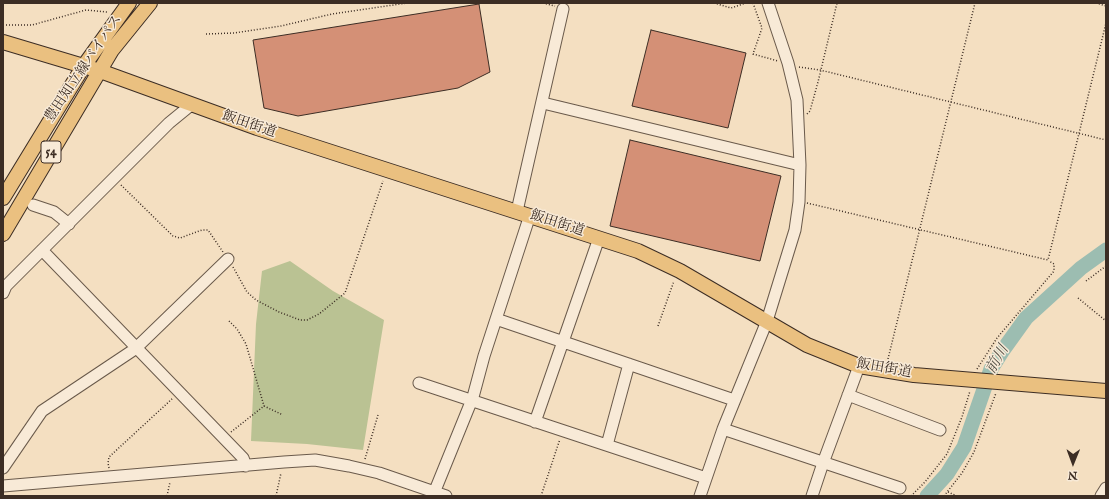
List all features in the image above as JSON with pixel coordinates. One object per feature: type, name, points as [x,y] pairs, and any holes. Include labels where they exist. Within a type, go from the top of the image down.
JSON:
[{"type":"main road","name":"豊田知立線バイパス","points":[[3,234],[62,132],[100,71],[106,46],[129,3]]},
{"type":"main road","name":"豊田知立線バイパス","points":[[3,198],[83,67],[150,3]]},
{"type":"main road","name":"飯田街道","points":[[3,42],[100,71],[191,105],[386,170],[638,251],[680,271],[807,345],[859,366],[886,371],[1106,391]]},
{"type":"street","points":[[700,496],[734,400],[767,322],[795,230],[799,202],[800,164],[797,100],[788,63],[768,3]]},
{"type":"street","points":[[434,493],[471,401],[496,319],[523,213],[562,8]]},
{"type":"street","points":[[543,103],[800,164]]},
{"type":"street","points":[[3,293],[6,286],[169,123],[191,105]]},
{"type":"street","points":[[33,205],[54,212],[69,224]]},
{"type":"street","points":[[535,422],[599,238]]},
{"type":"street","points":[[42,250],[135,349],[243,458],[246,466]]},
{"type":"street","points":[[3,468],[42,411],[135,349],[228,259]]},
{"type":"street","points":[[496,319],[734,400]]},
{"type":"street","points":[[607,445],[629,364]]},
{"type":"street","points":[[812,496],[859,366]]},
{"type":"street","points":[[419,383],[563,432],[706,478]]},
{"type":"street","points":[[848,396],[940,430]]},
{"type":"street","points":[[723,429],[900,488]]},
{"type":"street","points":[[3,486],[315,460],[362,469],[400,479],[434,493],[446,496]]},
{"type":"street","points":[[1101,496],[1106,488]]},
{"type":"path","points":[[206,34],[234,33],[281,26],[332,14],[407,3]]},
{"type":"path","points":[[543,3],[562,8]]},
{"type":"path","points":[[714,3],[731,8],[746,3]]},
{"type":"path","points":[[753,3],[762,28],[753,54],[1106,140]]},
{"type":"path","points":[[807,114],[810,111],[837,3]]},
{"type":"path","points":[[886,371],[975,3]]},
{"type":"path","points":[[1096,3],[1106,6]]},
{"type":"path","points":[[3,25],[32,25],[86,10],[107,12]]},
{"type":"path","points":[[1048,260],[1106,23]]},
{"type":"path","points":[[114,178],[170,234],[180,238],[202,230],[208,230],[228,259],[244,287],[256,300],[298,320],[312,318],[328,309],[345,293],[386,170]]},
{"type":"path","points":[[799,202],[1048,260],[1054,264],[1054,271],[996,338],[976,371],[962,417],[947,454],[925,482],[911,496]]},
{"type":"path","points":[[1086,282],[1106,266]]},
{"type":"path","points":[[658,326],[667,299],[680,271]]},
{"type":"path","points":[[1078,298],[1106,321]]},
{"type":"path","points":[[229,322],[237,329],[246,344],[264,406],[282,415]]},
{"type":"path","points":[[944,496],[962,473],[974,452],[990,414],[1000,381]]},
{"type":"path","points":[[112,478],[108,463],[109,458],[179,393]]},
{"type":"path","points":[[223,437],[264,406]]},
{"type":"path","points":[[362,469],[378,415]]},
{"type":"path","points":[[541,496],[563,432]]},
{"type":"path","points":[[276,496],[284,462]]},
{"type":"path","points":[[167,496],[172,472]]},
{"type":"path","points":[[948,492],[957,496]]},
{"type":"green space","points":[[290,261],[333,291],[384,320],[363,450],[307,444],[251,441],[256,324],[262,271]]},
{"type":"building","points":[[479,4],[490,72],[458,88],[298,116],[264,108],[253,40]]},
{"type":"building","points":[[651,30],[746,53],[728,128],[632,106]]},
{"type":"building","points":[[630,140],[781,176],[760,261],[610,226]]},
{"type":"waterway","name":"前川","points":[[927,496],[947,474],[964,447],[991,369],[1026,318],[1081,268],[1106,250]]}]
